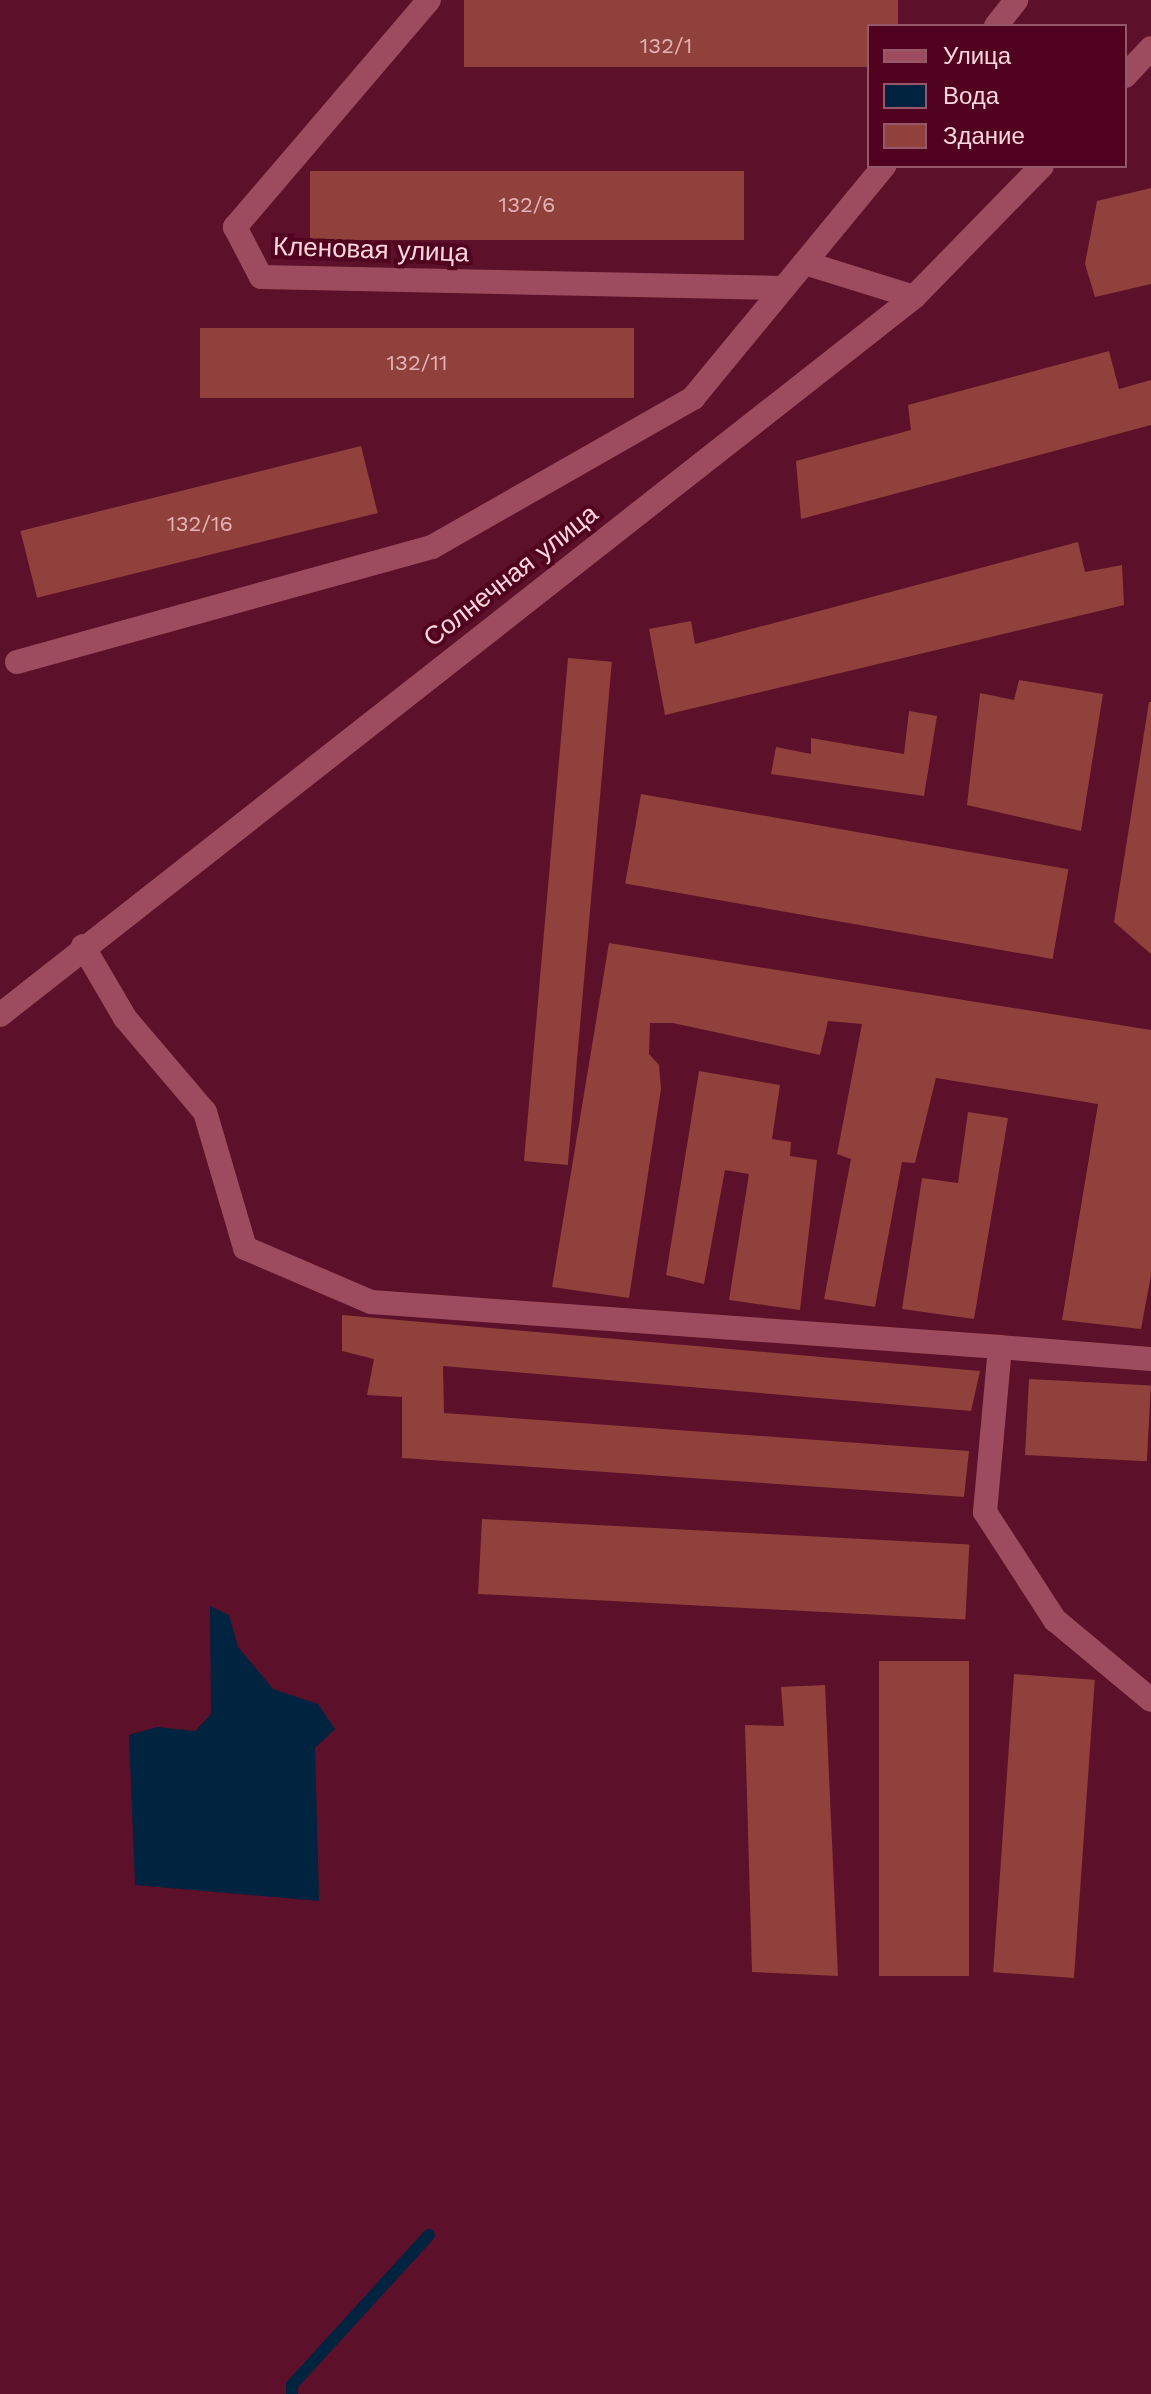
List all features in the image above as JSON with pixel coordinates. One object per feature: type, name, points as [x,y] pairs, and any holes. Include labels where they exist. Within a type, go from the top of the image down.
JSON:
[{"type":"street","name":"Кленовая улица","points":[[429,0],[235,227],[261,277],[783,288]]},
{"type":"street","points":[[998,24],[1016,0]]},
{"type":"street","points":[[1127,74],[1151,48]]},
{"type":"street","points":[[17,662],[432,547],[693,398],[882,168]]},
{"type":"street","name":"Солнечная улица","points":[[0,1015],[83,946],[914,297],[1040,168]]},
{"type":"street","points":[[805,263],[914,297]]},
{"type":"street","points":[[83,946],[125,1018],[205,1112],[245,1248],[371,1302],[1151,1359]]},
{"type":"street","points":[[1000,1347],[985,1512],[1055,1620],[1151,1700]]},
{"type":"water","points":[[210,1606],[229,1615],[238,1647],[273,1689],[318,1704],[335,1729],[315,1748],[319,1901],[135,1885],[129,1735],[157,1727],[195,1731],[211,1714]]},
{"type":"building","points":[[464,0],[898,0],[898,24],[867,24],[867,67],[464,67]]},
{"type":"building","points":[[310,171],[744,171],[744,240],[310,240]]},
{"type":"building","points":[[1151,188],[1151,284],[1095,297],[1085,264],[1097,201]]},
{"type":"building","points":[[200,328],[634,328],[634,398],[200,398]]},
{"type":"building","points":[[1109,351],[1119,389],[1151,380],[1151,425],[801,519],[796,461],[911,430],[908,405]]},
{"type":"building","points":[[361,446],[378,513],[37,598],[20,531]]},
{"type":"building","points":[[1078,542],[1085,572],[1122,565],[1124,605],[665,715],[649,629],[691,621],[695,644]]},
{"type":"building","points":[[568,658],[612,662],[568,1165],[524,1161]]},
{"type":"building","points":[[1019,680],[1103,694],[1081,831],[967,805],[980,693],[1014,700]]},
{"type":"building","points":[[1151,702],[1151,954],[1114,922]]},
{"type":"building","points":[[909,711],[937,716],[924,796],[771,774],[776,747],[811,754],[811,738],[904,754]]},
{"type":"building","points":[[641,794],[1068,869],[1053,959],[625,884]]},
{"type":"building","points":[[609,943],[1151,1030],[1151,1275],[1141,1329],[1062,1320],[1098,1104],[936,1078],[915,1163],[902,1162],[875,1307],[824,1299],[851,1159],[837,1154],[862,1024],[828,1021],[820,1055],[673,1023],[650,1023],[649,1054],[659,1065],[661,1089],[629,1298],[552,1287]]},
{"type":"building","points":[[699,1071],[780,1085],[772,1139],[791,1142],[790,1156],[817,1160],[800,1310],[729,1300],[749,1174],[725,1170],[704,1284],[666,1275]]},
{"type":"building","points":[[968,1112],[1008,1118],[974,1319],[902,1309],[922,1178],[958,1183]]},
{"type":"building","points":[[342,1315],[980,1371],[971,1411],[443,1366],[444,1413],[969,1451],[964,1497],[402,1458],[402,1397],[367,1395],[374,1359],[342,1351]]},
{"type":"building","points":[[1029,1379],[1151,1385],[1147,1461],[1025,1455]]},
{"type":"building","points":[[482,1519],[969,1545],[965,1619],[478,1594]]},
{"type":"building","points":[[879,1661],[969,1661],[969,1976],[879,1976]]},
{"type":"building","points":[[1014,1674],[1095,1680],[1074,1978],[993,1972]]},
{"type":"building","points":[[825,1685],[838,1976],[752,1972],[745,1725],[784,1726],[781,1687]]},
{"type":"waterway","points":[[292,2394],[292,2385],[429,2235]]}]
